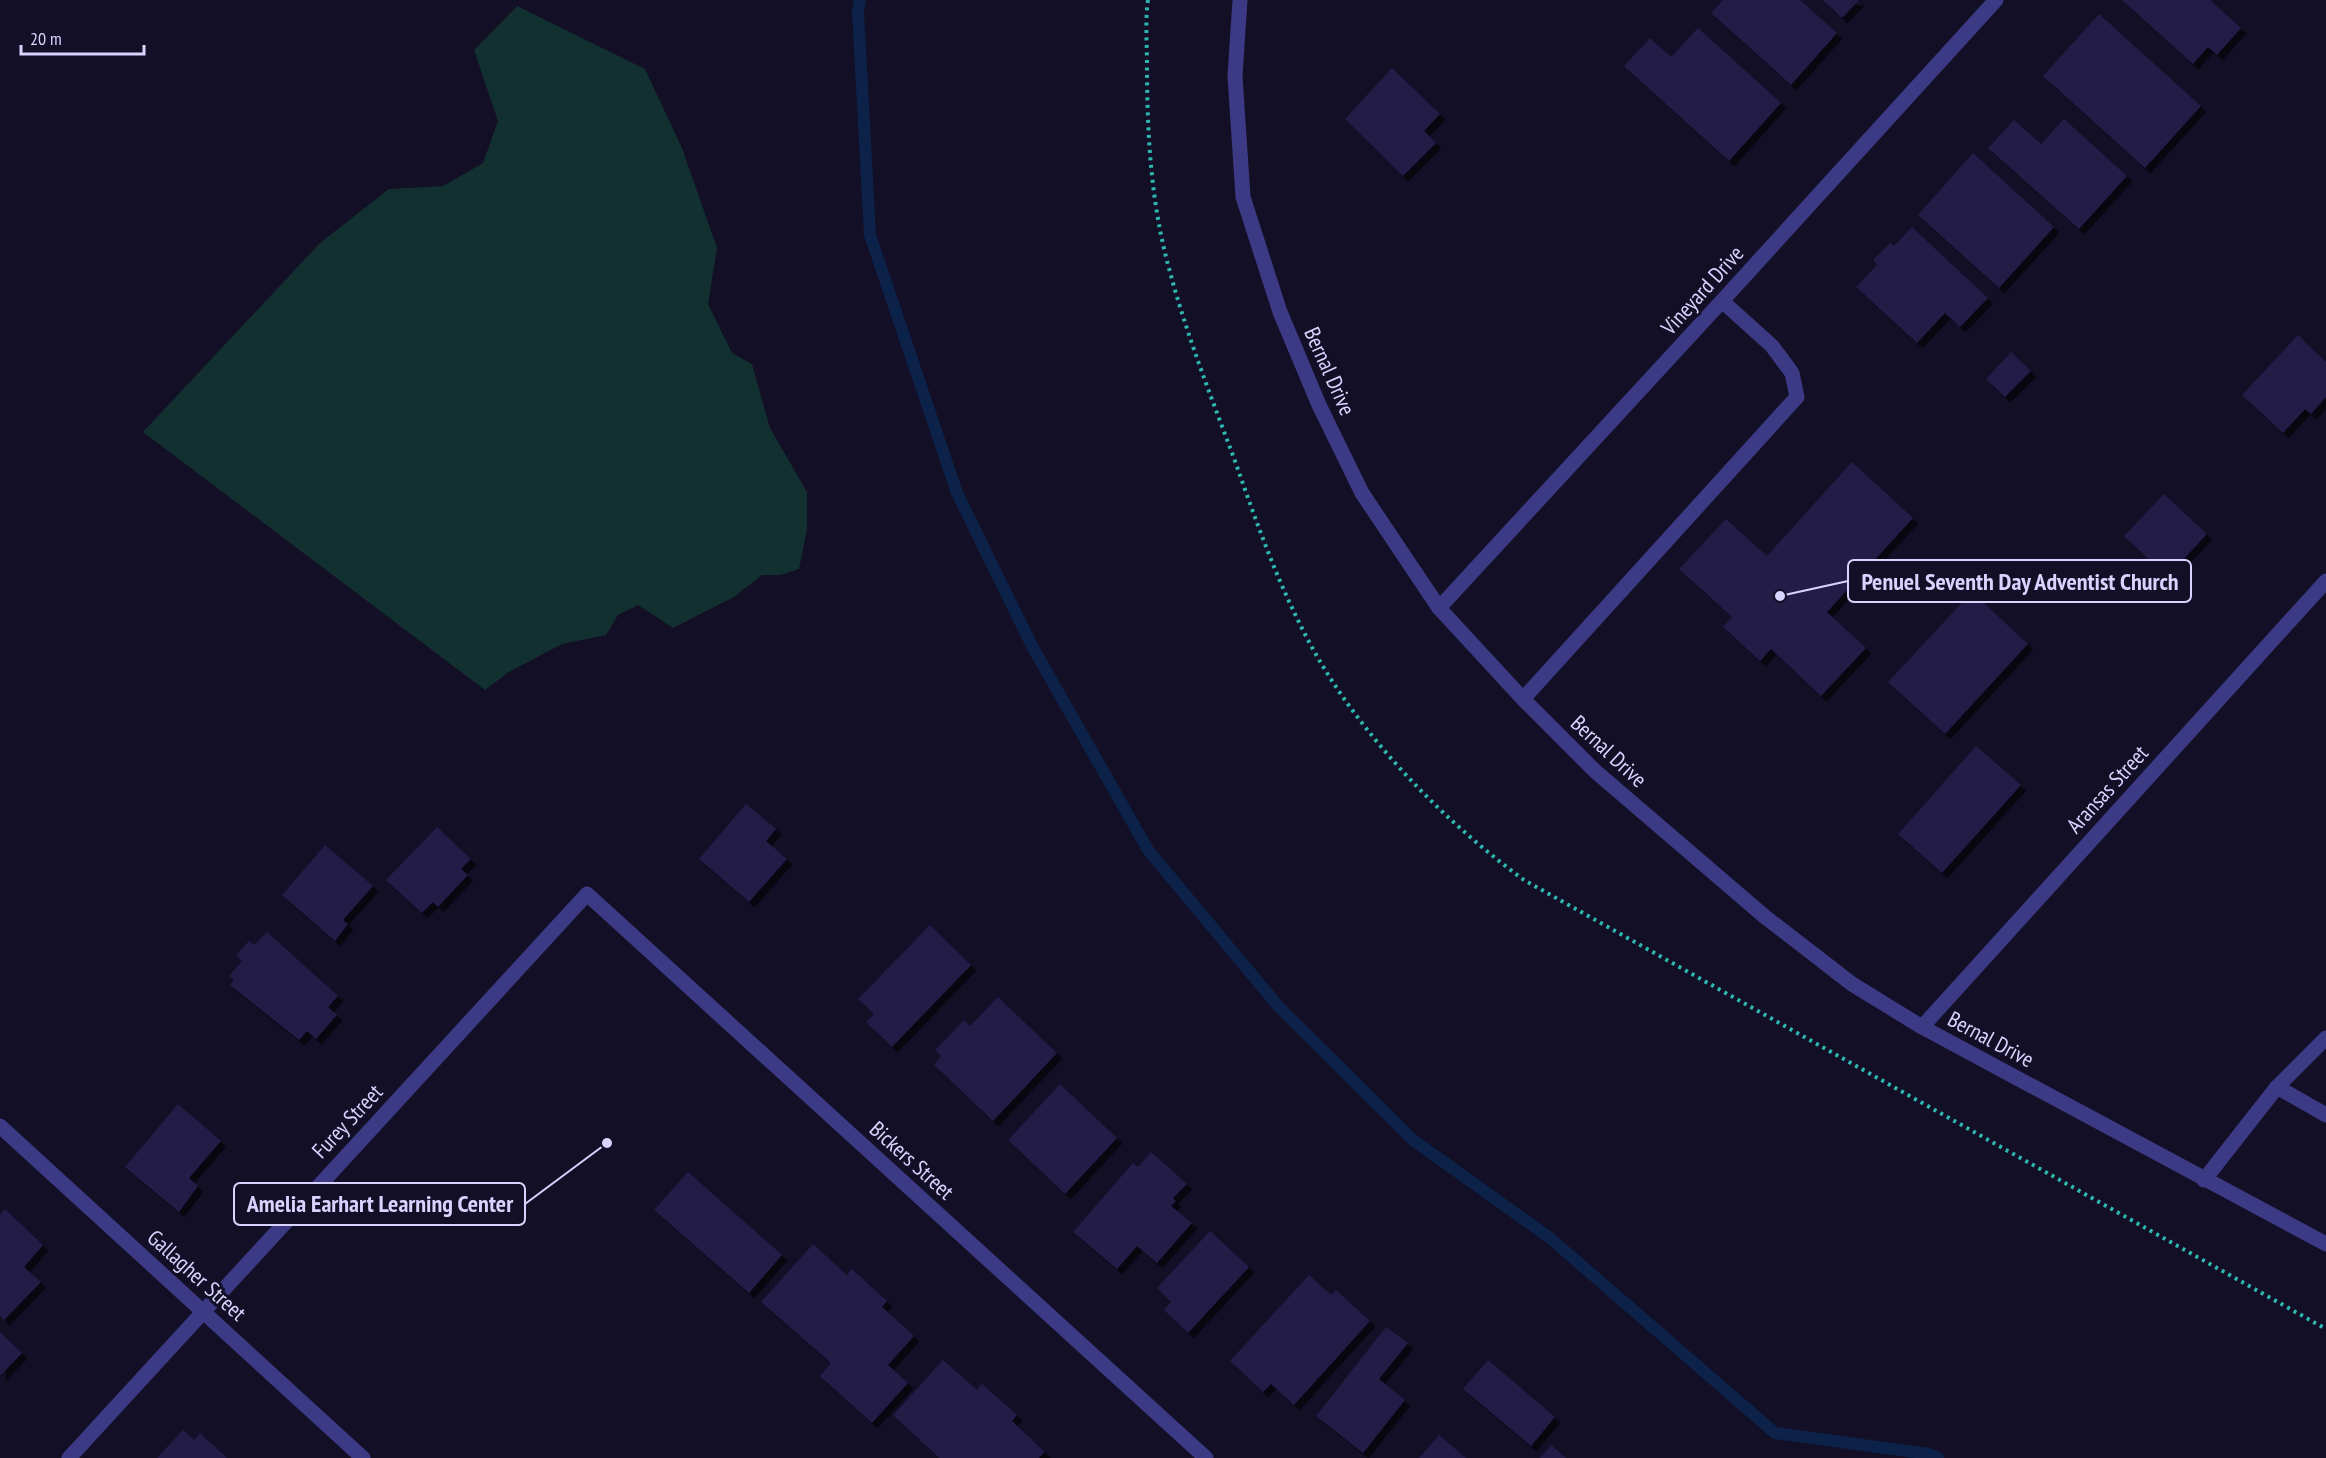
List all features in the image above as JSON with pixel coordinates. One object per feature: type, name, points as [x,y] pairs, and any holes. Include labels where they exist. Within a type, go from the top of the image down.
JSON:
[{"type":"street","name":"Bernal Drive","points":[[1240,0],[1235,76],[1243,196],[1280,312],[1319,405],[1362,493],[1439,608],[1522,699],[1595,771],[1764,916],[1852,984],[1922,1027],[2326,1244]]},
{"type":"street","name":"Vineyard Drive","points":[[1439,608],[1996,0]]},
{"type":"street","points":[[1522,699],[1797,398],[1792,373],[1772,346],[1722,301]]},
{"type":"street","name":"Aransas Street","points":[[1922,1027],[2326,581]]},
{"type":"street","name":"Furey Street","points":[[69,1458],[587,894]]},
{"type":"street","name":"Bickers Street","points":[[587,894],[1206,1458]]},
{"type":"street","points":[[2204,1180],[2277,1087],[2326,1038]]},
{"type":"street","points":[[2277,1087],[2326,1115]]},
{"type":"street","name":"Gallagher Street","points":[[0,1126],[363,1458]]},
{"type":"green space","points":[[517,6],[645,69],[682,148],[717,248],[708,304],[732,353],[752,364],[770,428],[807,492],[807,529],[799,569],[781,575],[762,575],[734,597],[673,628],[638,605],[618,615],[606,635],[562,644],[509,672],[485,690],[143,432],[320,243],[389,189],[443,186],[483,163],[498,121],[474,50]]},
{"type":"building","points":[[1723,0],[1800,0],[1837,33],[1791,85],[1711,13]]},
{"type":"building","points":[[1823,0],[1859,0],[1842,18]]},
{"type":"building","points":[[2122,0],[2210,0],[2241,28],[2217,55],[2208,47],[2193,64]]},
{"type":"building","points":[[2099,14],[2201,106],[2145,168],[2043,76]]},
{"type":"building","points":[[1698,28],[1781,103],[1729,161],[1624,66],[1650,38],[1671,57]]},
{"type":"building","points":[[1392,68],[1440,114],[1424,131],[1436,143],[1403,176],[1345,119]]},
{"type":"building","points":[[2064,119],[2127,176],[2079,229],[1988,148],[2014,120],[2041,144]]},
{"type":"building","points":[[1973,153],[2054,227],[1999,288],[1918,215]]},
{"type":"building","points":[[1912,227],[1988,298],[1960,327],[1945,313],[1917,343],[1856,287],[1877,265],[1873,260],[1890,243],[1894,246]]},
{"type":"building","points":[[2298,335],[2326,362],[2326,397],[2311,414],[2305,409],[2283,433],[2242,395]]},
{"type":"building","points":[[2011,352],[2031,371],[2005,397],[1986,379]]},
{"type":"building","points":[[1852,462],[1913,518],[1827,612],[1866,648],[1821,696],[1771,649],[1760,661],[1723,627],[1732,617],[1679,569],[1726,519],[1767,556]]},
{"type":"building","points":[[2164,494],[2207,534],[2167,577],[2124,536]]},
{"type":"building","points":[[1972,592],[2028,644],[1945,734],[1888,682]]},
{"type":"building","points":[[1976,746],[2021,785],[1942,873],[1898,834]]},
{"type":"building","points":[[746,804],[776,829],[766,841],[787,859],[749,902],[699,859]]},
{"type":"building","points":[[437,827],[471,859],[461,869],[468,875],[438,907],[433,902],[422,913],[386,880]]},
{"type":"building","points":[[325,845],[373,886],[343,920],[348,924],[335,941],[282,895]]},
{"type":"building","points":[[930,925],[971,965],[892,1047],[866,1022],[874,1014],[858,999]]},
{"type":"building","points":[[267,932],[338,996],[328,1007],[337,1015],[316,1039],[307,1031],[299,1040],[230,985],[234,980],[229,976],[242,961],[236,955],[249,941],[254,945]]},
{"type":"building","points":[[998,997],[1057,1053],[993,1121],[934,1065],[941,1056],[935,1050],[964,1020],[970,1026]]},
{"type":"building","points":[[1060,1084],[1117,1138],[1065,1194],[1008,1140]]},
{"type":"building","points":[[178,1104],[221,1141],[189,1178],[198,1186],[179,1212],[125,1167]]},
{"type":"building","points":[[1151,1152],[1187,1184],[1173,1198],[1176,1201],[1171,1206],[1192,1223],[1157,1263],[1137,1246],[1117,1269],[1073,1232],[1133,1163],[1138,1167]]},
{"type":"building","points":[[688,1172],[782,1255],[749,1293],[654,1210]]},
{"type":"building","points":[[5,1209],[43,1245],[24,1267],[41,1282],[4,1320],[0,1316],[0,1214]]},
{"type":"building","points":[[1210,1231],[1249,1267],[1188,1333],[1164,1310],[1171,1302],[1157,1288]]},
{"type":"building","points":[[813,1244],[847,1275],[852,1269],[887,1301],[882,1307],[914,1336],[888,1365],[908,1383],[872,1423],[820,1376],[831,1363],[761,1302]]},
{"type":"building","points":[[1309,1275],[1331,1295],[1336,1290],[1370,1321],[1294,1405],[1271,1384],[1263,1392],[1230,1361]]},
{"type":"building","points":[[1386,1327],[1408,1343],[1379,1379],[1405,1400],[1363,1453],[1316,1416]]},
{"type":"building","points":[[0,1332],[22,1353],[0,1376]]},
{"type":"building","points":[[943,1360],[977,1390],[982,1384],[1017,1415],[1012,1421],[1045,1452],[1039,1458],[939,1458],[893,1415]]},
{"type":"building","points":[[1488,1360],[1555,1417],[1531,1446],[1463,1389]]},
{"type":"building","points":[[183,1430],[194,1440],[200,1433],[227,1458],[157,1458]]},
{"type":"building","points":[[1439,1435],[1466,1458],[1419,1458]]},
{"type":"building","points":[[1551,1445],[1566,1458],[1540,1458]]},
{"type":"waterway","points":[[860,0],[858,12],[870,235],[957,493],[1032,646],[1148,850],[1279,1007],[1413,1140],[1550,1238],[1775,1433],[1929,1454],[1938,1458]]},
{"type":"place","name":"Penuel Seventh Day Adventist Church","points":[[1780,596]]},
{"type":"place","name":"Amelia Earhart Learning Center","points":[[607,1143]]}]
